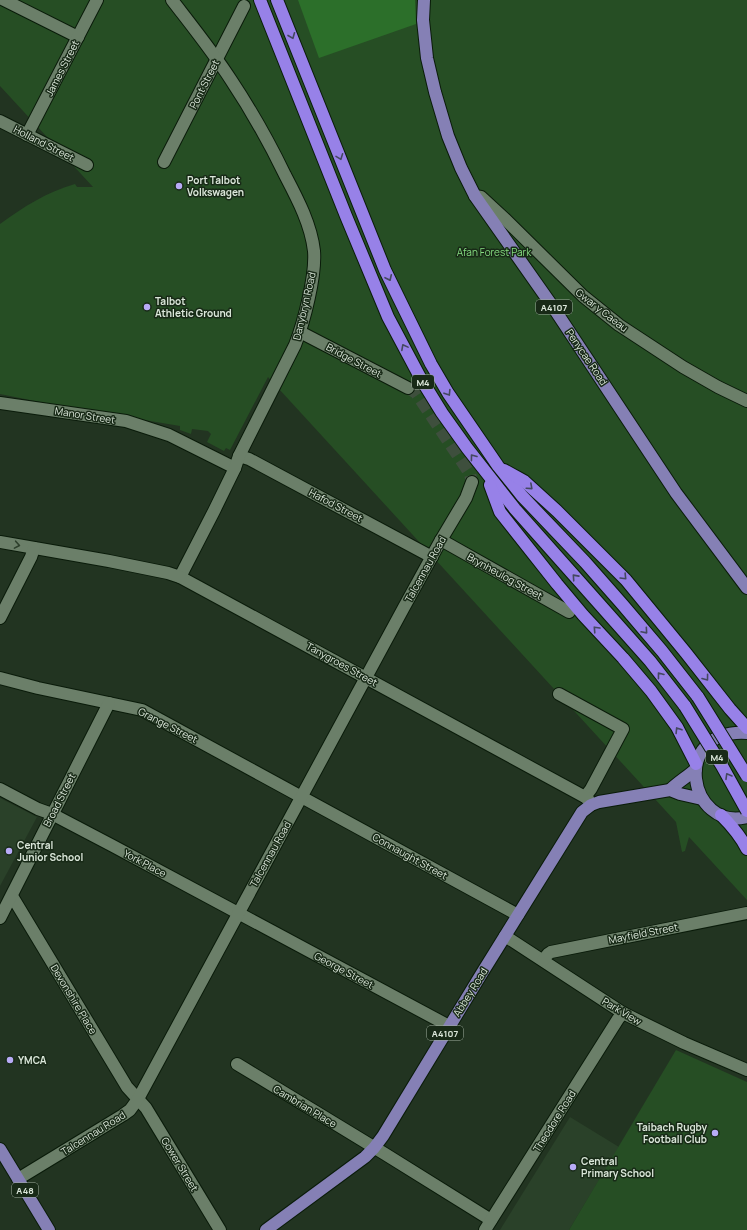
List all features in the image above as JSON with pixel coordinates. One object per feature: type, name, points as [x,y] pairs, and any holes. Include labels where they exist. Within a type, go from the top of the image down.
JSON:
[{"type":"highway","name":"M4","points":[[260,0],[388,318],[418,374],[442,413],[486,474],[515,510],[650,661],[684,706],[722,766],[747,811]]},
{"type":"highway","name":"M4","points":[[277,0],[360,209],[394,290],[431,364],[498,466],[522,496],[585,562],[622,604],[662,651],[698,697],[747,776]]},
{"type":"highway","points":[[498,466],[524,481],[557,511],[626,580],[747,728]]},
{"type":"highway","points":[[486,474],[500,512],[583,615],[651,691],[677,727],[696,766]]},
{"type":"highway","points":[[721,816],[733,826],[741,836],[747,849]]},
{"type":"main road","name":"Penycae Road","points":[[424,0],[423,20],[426,58],[448,136],[461,168],[475,196],[553,307],[667,481],[747,588]]},
{"type":"main road","points":[[747,733],[723,735],[713,741],[699,756],[696,766],[696,785],[702,799],[708,806],[721,816],[742,819],[747,817]]},
{"type":"main road","points":[[670,790],[677,783],[687,777],[696,766]]},
{"type":"main road","points":[[588,801],[670,790],[702,799]]},
{"type":"main road","name":"Abbey Road","points":[[266,1230],[365,1157],[374,1148],[383,1136],[588,801]]},
{"type":"main road","name":"A48","points":[[0,1149],[49,1230]]},
{"type":"street","points":[[4,0],[78,37]]},
{"type":"street","name":"James Street","points":[[27,135],[97,0]]},
{"type":"street","name":"Danybryn Road","points":[[172,0],[217,59],[258,124],[296,196],[312,237],[314,252],[311,288],[300,332],[295,345],[180,577]]},
{"type":"street","name":"Pont Street","points":[[164,162],[244,6]]},
{"type":"street","name":"Holland Street","points":[[0,121],[87,165]]},
{"type":"street","name":"Gwar y Caeau","points":[[475,196],[481,197],[583,296],[619,325],[683,367],[718,387],[747,401]]},
{"type":"street","name":"Bridge Street","points":[[300,332],[408,388]]},
{"type":"street","name":"Manor Street","points":[[0,403],[126,421],[169,435],[235,468]]},
{"type":"street","name":"Hafod Street","points":[[239,456],[249,459],[432,557]]},
{"type":"street","name":"Talcennau Road","points":[[18,1179],[123,1115],[130,1110],[138,1099],[366,677],[441,540],[466,498],[472,482]]},
{"type":"street","name":"Brynheulog Street","points":[[441,540],[569,612]]},
{"type":"street","name":"Tanygroes Street","points":[[0,542],[160,571],[180,577],[366,677],[588,801]]},
{"type":"street","points":[[0,618],[31,557],[34,548]]},
{"type":"street","name":"Grange Street","points":[[0,678],[38,688],[142,710],[302,796]]},
{"type":"street","points":[[559,694],[623,729],[591,788],[588,801]]},
{"type":"street","name":"Broad Street","points":[[0,918],[109,703]]},
{"type":"street","name":"York Place","points":[[0,789],[38,809],[52,814],[238,912]]},
{"type":"street","name":"Connaught Street","points":[[302,796],[518,915]]},
{"type":"street","name":"Devonshire Place","points":[[12,896],[127,1087],[138,1099]]},
{"type":"street","name":"George Street","points":[[238,912],[449,1026]]},
{"type":"street","name":"Mayfield Street","points":[[543,960],[551,952],[747,913]]},
{"type":"street","name":"Park View","points":[[505,936],[623,1013],[684,1043],[747,1070]]},
{"type":"street","name":"Theodore Road","points":[[488,1225],[623,1013]]},
{"type":"street","name":"Cambrian Place","points":[[236,1064],[385,1154],[488,1225]]},
{"type":"street","name":"Gower Street","points":[[138,1099],[151,1116],[220,1230]]},
{"type":"shaded area","name":"Central Junior School","points":[[0,798],[37,817],[0,886]]},
{"type":"shaded area","name":"Central Primary School","points":[[570,1117],[619,1147],[569,1230],[500,1230]]},
{"type":"green space","name":"Afan Forest Park","points":[[0,0],[747,0],[747,900],[689,837],[685,851],[682,852],[676,822],[268,377],[230,450],[226,448],[224,451],[207,442],[211,434],[208,431],[192,429],[191,434],[180,430],[180,426],[55,405],[0,394],[0,224],[27,206],[64,188],[75,184],[77,187],[93,187],[0,86]]},
{"type":"green space","points":[[298,0],[415,0],[416,24],[319,58]]},
{"type":"green space","points":[[676,1050],[747,1082],[747,1230],[569,1230]]},
{"type":"tunnel","points":[[408,388],[416,393],[470,474],[472,482]]},
{"type":"place","name":"Port Talbot Volkswagen","points":[[179,186]]},
{"type":"place","name":"Talbot Athletic Ground","points":[[147,307]]},
{"type":"place","name":"Central Junior School","points":[[9,851]]},
{"type":"place","name":"YMCA","points":[[10,1060]]},
{"type":"place","name":"Taibach Rugby Football Club","points":[[715,1133]]},
{"type":"place","name":"Central Primary School","points":[[573,1167]]}]
